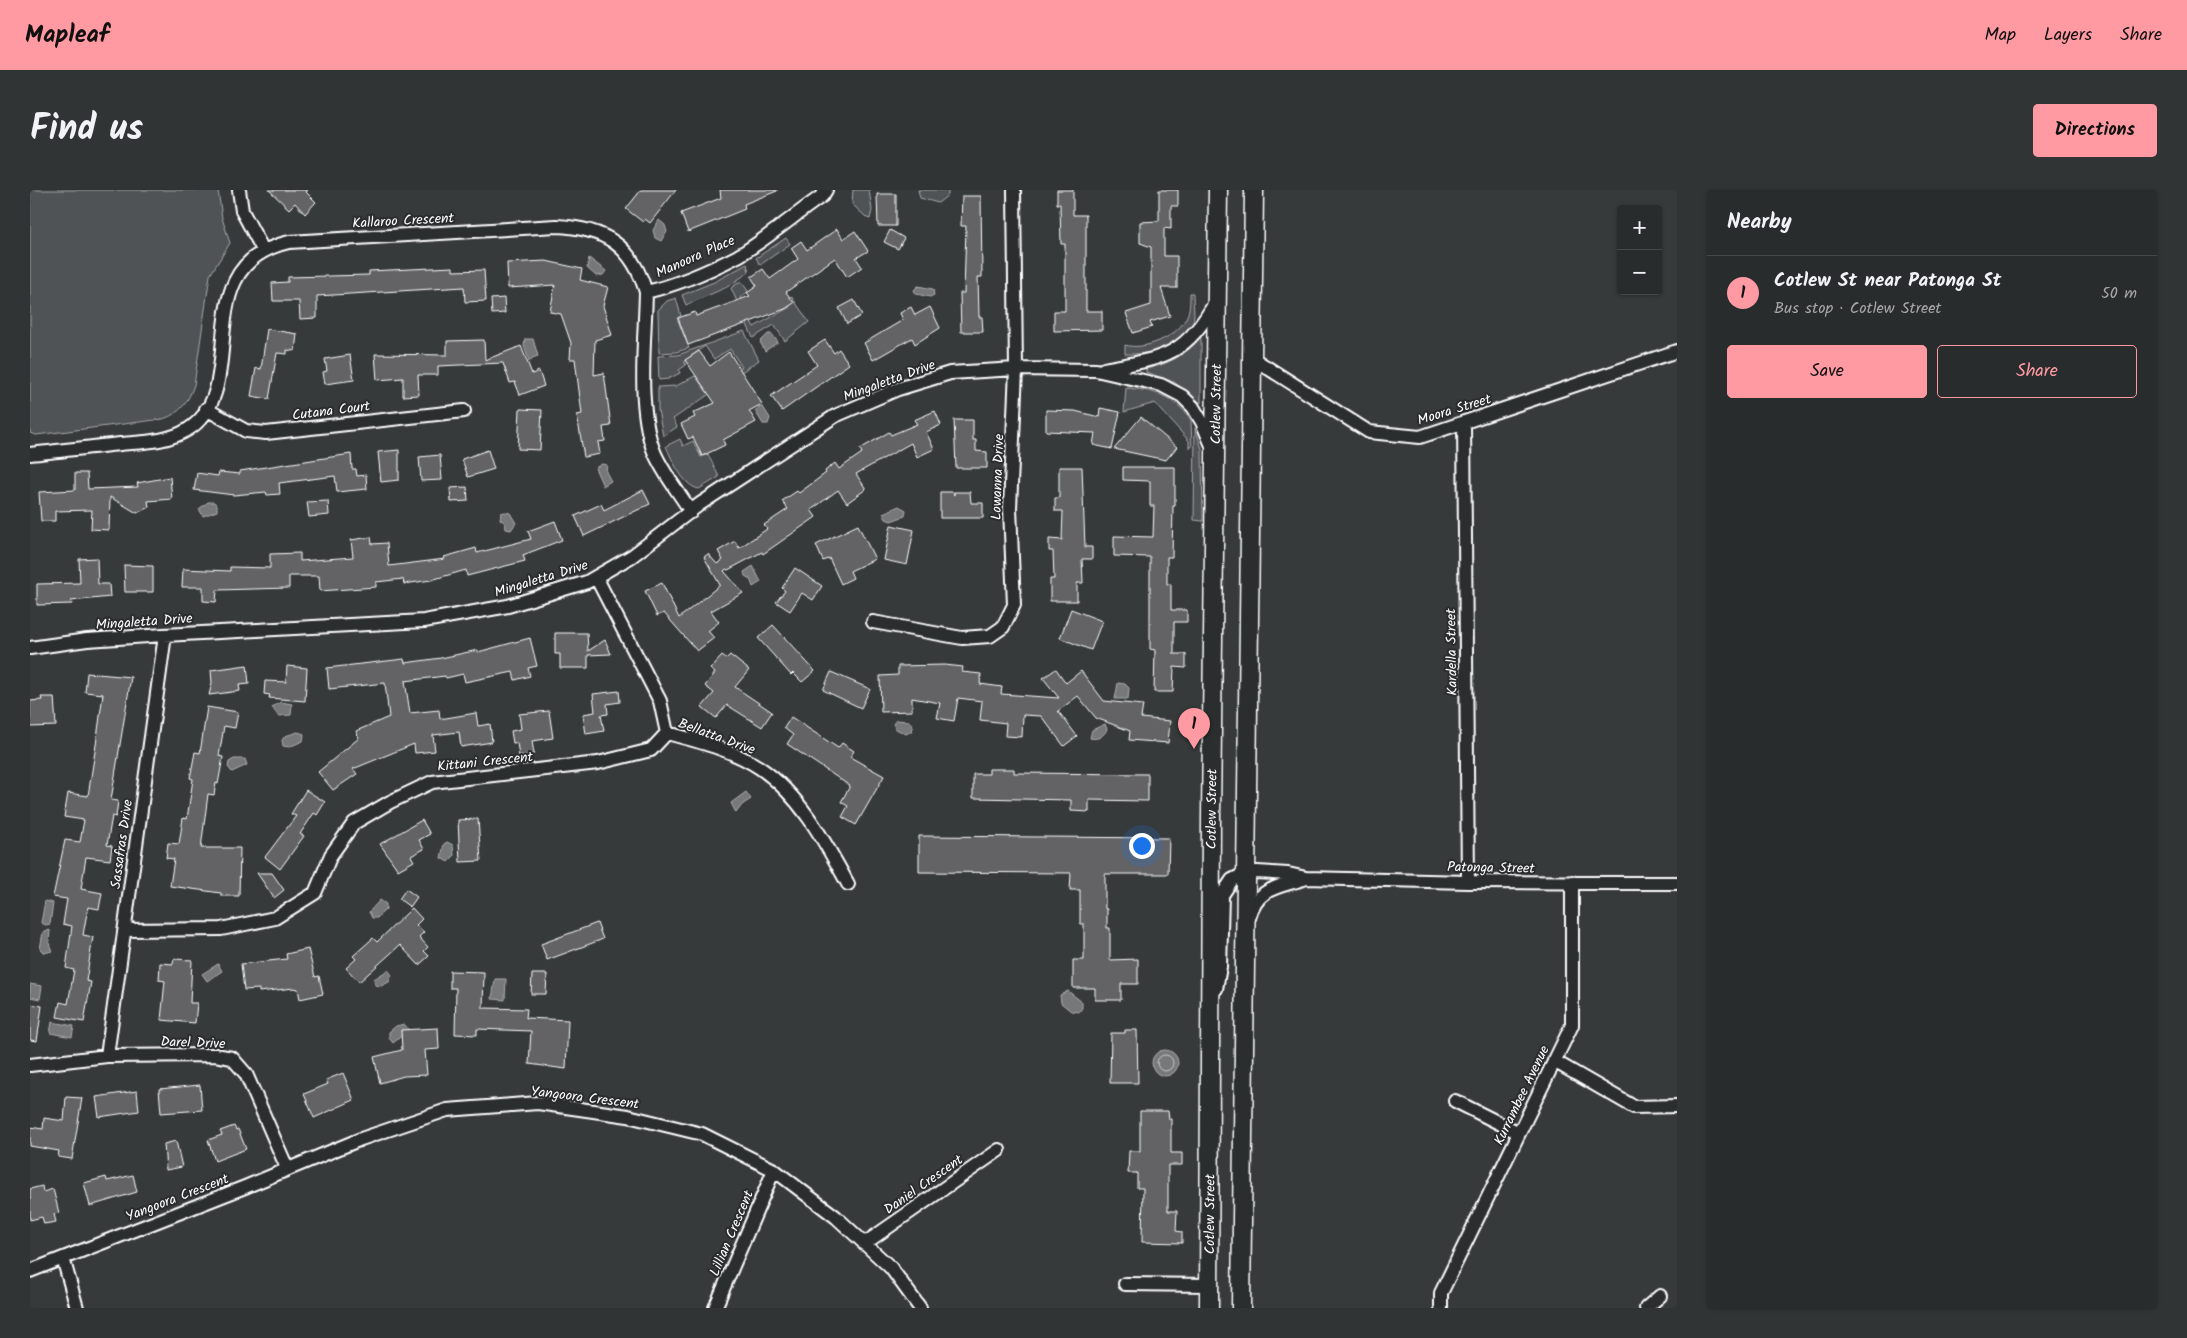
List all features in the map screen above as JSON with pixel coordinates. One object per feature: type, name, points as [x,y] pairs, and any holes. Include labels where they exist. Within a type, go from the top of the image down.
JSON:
[{"type":"main road","name":"Cotlew Street","points":[[1209,1308],[1211,817],[1218,190]]},
{"type":"main road","points":[[1241,1308],[1254,190]]},
{"type":"street","points":[[239,190],[242,211],[263,250]]},
{"type":"street","name":"Manoora Place","points":[[646,292],[691,277],[738,256],[822,196],[826,190]]},
{"type":"street","name":"Lowanna Drive","points":[[873,622],[962,638],[990,636],[998,633],[1009,619],[1014,606],[1010,508],[1016,369],[1014,190]]},
{"type":"street","points":[[1218,209],[1222,190]]},
{"type":"street","name":"Kallaroo Crescent","points":[[30,454],[158,440],[187,430],[206,410],[216,381],[233,281],[244,265],[263,250],[289,242],[556,226],[579,227],[600,233],[619,245],[632,259],[646,292],[645,384],[649,435],[654,452],[691,512]]},
{"type":"street","name":"Mingaletta Drive","points":[[30,648],[87,640],[424,621],[508,606],[596,578],[632,556],[700,504],[835,416],[898,389],[950,373],[1016,369],[1096,370],[1151,360],[1171,353],[1188,341],[1204,323],[1216,301]]},
{"type":"street","name":"Moora Street","points":[[1252,358],[1369,432],[1420,437],[1677,351]]},
{"type":"street","name":"Mingaletta Drive","points":[[1096,370],[1161,385],[1182,396],[1193,407],[1202,422],[1216,456]]},
{"type":"street","name":"Cutana Court","points":[[206,410],[246,431],[266,433],[464,411]]},
{"type":"street","name":"Kardella Street","points":[[1464,422],[1468,882]]},
{"type":"street","points":[[596,578],[660,701],[667,733]]},
{"type":"street","name":"Sassafras Drive","points":[[108,1056],[165,635]]},
{"type":"street","name":"Bellatta Drive","points":[[667,733],[728,752],[760,768],[796,802],[826,843],[848,884]]},
{"type":"street","name":"Kittani Crescent","points":[[125,930],[221,929],[276,918],[315,893],[331,855],[354,823],[432,782],[598,763],[652,750],[667,733]]},
{"type":"street","name":"Patonga Street","points":[[1246,873],[1274,872],[1306,878],[1468,882],[1677,882]]},
{"type":"street","points":[[1211,1021],[1220,967],[1222,895],[1227,885],[1246,873]]},
{"type":"street","name":"Patonga Street","points":[[1244,936],[1252,907],[1260,896],[1272,888],[1306,878]]},
{"type":"street","name":"Kurrambee Avenue","points":[[1441,1308],[1441,1292],[1572,1025],[1572,882]]},
{"type":"street","name":"Darel Drive","points":[[30,1065],[108,1056],[215,1055],[232,1058],[246,1074],[287,1168]]},
{"type":"street","points":[[1554,1061],[1634,1107],[1677,1106]]},
{"type":"street","points":[[1455,1101],[1519,1133]]},
{"type":"street","name":"Yangoora Crescent","points":[[30,1271],[245,1187],[361,1139],[447,1110],[538,1103],[628,1116],[702,1134],[774,1170],[836,1217],[891,1268],[920,1308]]},
{"type":"street","name":"Daniel Crescent","points":[[864,1244],[998,1150]]},
{"type":"street","name":"Lillian Crescent","points":[[715,1308],[774,1170]]},
{"type":"street","points":[[64,1258],[77,1308]]},
{"type":"street","points":[[1125,1284],[1209,1286]]},
{"type":"street","points":[[1646,1308],[1660,1296]]},
{"type":"shaded area","points":[[30,190],[218,190],[222,218],[230,243],[210,275],[194,385],[186,402],[175,414],[163,419],[36,435],[30,433]]},
{"type":"shaded area","points":[[853,190],[869,190],[872,210],[870,219],[852,204]]},
{"type":"shaded area","points":[[918,190],[948,190],[948,195],[938,203],[920,198]]},
{"type":"shaded area","points":[[786,238],[790,244],[760,265],[756,258]]},
{"type":"shaded area","points":[[747,264],[749,272],[727,287],[686,305],[682,295],[714,282]]},
{"type":"shaded area","points":[[741,281],[748,291],[739,300],[754,327],[790,307],[786,300],[791,296],[809,322],[785,341],[774,325],[753,338],[731,288]]},
{"type":"shaded area","points":[[1190,293],[1193,293],[1194,313],[1193,324],[1189,333],[1164,349],[1153,352],[1125,354],[1125,345],[1141,346],[1159,341],[1181,326],[1188,314]]},
{"type":"shaded area","points":[[676,298],[681,316],[677,318],[689,348],[676,352],[659,353],[658,310],[667,301]]},
{"type":"shaded area","points":[[744,331],[759,360],[673,419],[677,427],[663,436],[658,410],[658,387],[676,386],[695,376],[707,392],[742,367],[730,349],[714,359],[705,346],[684,361],[686,365],[679,370],[680,373],[668,379],[659,380],[658,356],[678,355]]},
{"type":"shaded area","points":[[1201,337],[1201,403],[1174,382],[1146,372],[1146,369],[1176,358]]},
{"type":"shaded area","points":[[1126,388],[1145,390],[1163,396],[1178,405],[1191,420],[1192,447],[1189,447],[1189,441],[1155,403],[1124,412]]},
{"type":"shaded area","points":[[1195,428],[1202,449],[1203,521],[1194,520]]},
{"type":"shaded area","points":[[680,439],[683,446],[693,441],[701,457],[708,454],[719,477],[699,489],[688,483],[679,472],[666,446]]},
{"type":"water","points":[[659,220],[665,225],[667,232],[661,241],[655,238],[653,230]]},
{"type":"water","points":[[589,258],[606,271],[603,275],[596,276],[587,268]]},
{"type":"water","points":[[918,286],[933,289],[934,295],[930,297],[916,294],[914,290]]},
{"type":"water","points":[[768,334],[772,334],[778,342],[765,351],[760,342]]},
{"type":"water","points":[[525,339],[533,339],[538,356],[532,358],[531,361],[529,361],[524,346]]},
{"type":"water","points":[[759,407],[763,407],[770,418],[768,424],[763,424],[755,411]]},
{"type":"water","points":[[602,464],[607,465],[606,472],[611,481],[603,486],[595,468]]},
{"type":"water","points":[[208,502],[214,502],[217,505],[217,511],[203,516],[199,509]]},
{"type":"water","points":[[899,506],[906,510],[905,516],[891,521],[886,519],[883,513]]},
{"type":"water","points":[[501,513],[510,513],[516,523],[511,530],[506,529],[505,523],[500,519]]},
{"type":"water","points":[[753,566],[761,582],[753,587],[750,579],[745,576],[744,572]]},
{"type":"water","points":[[1118,683],[1125,684],[1129,688],[1128,699],[1115,699]]},
{"type":"water","points":[[281,702],[292,704],[291,715],[278,716],[272,707]]},
{"type":"water","points":[[896,720],[909,721],[913,727],[912,731],[906,734],[896,729],[893,724]]},
{"type":"water","points":[[1105,724],[1107,729],[1104,734],[1098,738],[1090,738],[1092,730]]},
{"type":"water","points":[[298,732],[304,734],[303,741],[289,747],[283,746],[282,740],[285,736]]},
{"type":"water","points":[[234,759],[245,759],[247,765],[232,772],[228,767],[229,762]]},
{"type":"water","points":[[746,792],[751,799],[742,805],[736,813],[731,803]]},
{"type":"water","points":[[447,842],[453,845],[454,856],[448,862],[441,858],[444,844]]},
{"type":"water","points":[[380,900],[386,904],[386,909],[377,918],[372,918],[369,912]]},
{"type":"water","points":[[45,901],[53,903],[50,924],[46,925],[41,923]]},
{"type":"water","points":[[50,930],[49,943],[52,951],[44,953],[40,949],[43,932]]},
{"type":"water","points":[[218,964],[222,971],[207,981],[202,974]]},
{"type":"water","points":[[388,970],[392,975],[389,982],[381,986],[375,985],[374,979]]},
{"type":"water","points":[[495,979],[506,979],[505,1000],[492,999]]},
{"type":"water","points":[[30,984],[42,986],[40,999],[30,997]]},
{"type":"water","points":[[1068,991],[1082,1002],[1082,1008],[1079,1012],[1071,1011],[1061,1003],[1060,995]]},
{"type":"water","points":[[52,1022],[74,1026],[72,1037],[50,1033]]},
{"type":"water","points":[[404,1024],[409,1030],[393,1043],[389,1038],[389,1032],[396,1026]]},
{"type":"water","points":[[1165,1050],[1174,1054],[1178,1063],[1174,1072],[1165,1076],[1156,1072],[1152,1063],[1156,1054]]},
{"type":"building","points":[[269,190],[308,190],[306,192],[316,202],[305,214],[295,203],[289,209]]},
{"type":"building","points":[[641,190],[676,190],[650,223],[645,219],[643,222],[626,209]]},
{"type":"building","points":[[720,190],[777,191],[744,204],[745,209],[688,232],[681,213],[721,198]]},
{"type":"building","points":[[1057,190],[1073,190],[1073,215],[1086,215],[1086,311],[1102,311],[1102,330],[1054,331],[1054,311],[1065,311],[1065,244],[1061,244],[1060,204],[1057,204]]},
{"type":"building","points":[[1159,190],[1178,190],[1178,206],[1171,206],[1171,229],[1164,228],[1164,256],[1177,256],[1177,288],[1161,288],[1170,316],[1150,322],[1152,327],[1133,333],[1126,313],[1151,305],[1151,247],[1140,243],[1140,222],[1159,221]]},
{"type":"building","points":[[877,194],[896,194],[896,226],[878,226]]},
{"type":"building","points":[[962,196],[981,196],[982,277],[978,277],[979,317],[982,317],[983,332],[961,332],[960,293],[964,293],[966,226],[961,226]]},
{"type":"building","points":[[837,229],[843,239],[855,231],[868,251],[856,258],[862,267],[847,277],[835,258],[786,292],[794,303],[785,309],[688,345],[678,318],[695,312],[696,316],[750,296],[747,293],[757,286],[751,277],[763,269],[770,279],[798,259],[791,248],[801,241],[807,250]]},
{"type":"building","points":[[890,230],[904,238],[898,249],[884,242]]},
{"type":"building","points":[[546,261],[582,269],[580,280],[608,287],[603,306],[612,335],[595,340],[594,375],[604,373],[611,426],[603,427],[605,441],[598,442],[600,454],[584,457],[577,415],[582,414],[575,359],[570,359],[571,343],[561,314],[550,312],[555,285],[508,288],[507,263]]},
{"type":"building","points":[[453,267],[453,271],[484,270],[486,301],[465,302],[464,287],[317,296],[317,318],[300,319],[299,301],[273,301],[272,283],[288,282],[288,277],[369,275],[369,271]]},
{"type":"building","points":[[504,298],[505,313],[492,314],[491,299]]},
{"type":"building","points":[[854,300],[862,315],[847,324],[839,308]]},
{"type":"building","points":[[911,307],[915,315],[930,307],[940,328],[915,344],[912,338],[873,360],[864,343],[903,320],[900,313]]},
{"type":"building","points":[[267,329],[297,334],[295,351],[287,350],[287,354],[277,353],[269,399],[251,396],[256,368],[261,369]]},
{"type":"building","points":[[484,340],[485,360],[521,346],[532,374],[539,371],[544,386],[520,395],[515,382],[510,383],[503,363],[438,366],[438,375],[418,375],[419,395],[403,396],[403,378],[377,380],[375,354],[447,355],[447,341]]},
{"type":"building","points":[[825,340],[834,353],[839,349],[849,364],[782,411],[771,396],[817,365],[808,351]]},
{"type":"building","points":[[699,351],[710,366],[729,352],[762,404],[749,411],[756,422],[723,440],[725,445],[702,456],[693,437],[688,439],[681,424],[695,417],[693,413],[715,403],[685,360]]},
{"type":"building","points":[[350,355],[354,380],[325,384],[323,372],[327,371],[325,359]]},
{"type":"building","points":[[1100,408],[1120,412],[1112,449],[1093,445],[1095,433],[1046,431],[1046,410],[1075,411],[1099,417]]},
{"type":"building","points":[[520,409],[542,410],[540,450],[518,449]]},
{"type":"building","points":[[935,411],[941,425],[926,432],[934,449],[917,457],[911,443],[856,474],[866,489],[847,503],[838,490],[811,510],[816,517],[763,554],[762,552],[724,571],[743,593],[711,611],[719,622],[708,631],[714,638],[697,651],[664,613],[657,616],[645,591],[662,583],[679,618],[720,585],[704,557],[708,554],[717,564],[723,560],[718,551],[735,541],[739,548],[767,529],[764,525],[788,509],[782,501],[797,491],[799,493],[826,473],[825,471],[835,463],[839,469],[862,453],[860,449],[889,432],[891,435],[917,424],[914,420]]},
{"type":"building","points":[[1141,417],[1177,447],[1166,460],[1114,449]]},
{"type":"building","points":[[954,420],[973,420],[973,440],[976,440],[976,451],[987,452],[987,468],[956,468]]},
{"type":"building","points":[[399,450],[399,480],[381,482],[378,452]]},
{"type":"building","points":[[488,450],[494,469],[468,477],[462,459]]},
{"type":"building","points":[[351,454],[352,469],[356,469],[357,476],[366,475],[367,489],[337,492],[335,476],[279,483],[280,494],[267,495],[266,492],[234,495],[194,490],[197,473],[218,476],[219,472],[240,474],[240,471]]},
{"type":"building","points":[[440,455],[442,480],[421,481],[419,457]]},
{"type":"building","points":[[1059,467],[1082,467],[1085,547],[1092,547],[1092,559],[1082,559],[1083,583],[1077,583],[1077,601],[1050,601],[1050,579],[1054,579],[1053,551],[1049,551],[1049,539],[1062,540],[1063,511],[1055,511],[1055,498],[1059,498]]},
{"type":"building","points":[[1123,467],[1175,467],[1172,557],[1167,557],[1167,584],[1171,584],[1171,610],[1187,610],[1187,622],[1174,622],[1174,654],[1186,654],[1186,668],[1174,667],[1173,692],[1154,692],[1155,650],[1150,649],[1150,557],[1114,556],[1114,536],[1153,537],[1154,506],[1150,506],[1150,481],[1123,480]]},
{"type":"building","points":[[75,473],[87,473],[88,489],[138,487],[137,483],[170,477],[172,499],[148,501],[149,507],[137,513],[110,497],[109,530],[91,529],[92,510],[55,511],[55,521],[41,521],[39,492],[75,490]]},
{"type":"building","points":[[467,487],[468,501],[451,502],[450,488]]},
{"type":"building","points":[[643,490],[650,504],[584,536],[575,516],[601,504],[604,510]]},
{"type":"building","points":[[940,492],[953,492],[954,495],[954,492],[970,492],[971,503],[983,503],[983,518],[940,518]]},
{"type":"building","points":[[328,501],[329,515],[309,517],[307,502]]},
{"type":"building","points":[[555,521],[562,540],[523,555],[525,561],[467,576],[466,570],[431,580],[404,584],[403,579],[376,582],[376,587],[320,591],[319,576],[289,576],[289,588],[217,590],[216,602],[203,601],[203,587],[182,587],[183,569],[230,571],[230,567],[270,568],[270,554],[300,553],[300,561],[353,557],[351,540],[371,537],[372,544],[387,543],[389,566],[445,559],[444,557],[476,548],[477,553],[531,539],[528,531]]},
{"type":"building","points":[[858,525],[875,559],[850,571],[853,578],[841,584],[829,558],[823,561],[816,545]]},
{"type":"building","points":[[891,525],[914,530],[907,565],[884,560]]},
{"type":"building","points":[[97,558],[98,584],[109,584],[110,597],[71,601],[72,604],[37,605],[37,584],[80,583],[79,559]]},
{"type":"building","points":[[124,565],[153,566],[153,592],[125,592]]},
{"type":"building","points":[[795,568],[822,586],[813,600],[802,593],[790,611],[776,602],[785,591],[782,588]]},
{"type":"building","points":[[1071,609],[1102,621],[1091,650],[1060,638]]},
{"type":"building","points":[[773,625],[815,671],[802,682],[793,673],[791,675],[758,638]]},
{"type":"building","points":[[555,633],[587,633],[588,651],[605,640],[611,654],[588,655],[588,668],[560,668],[560,654],[555,654]]},
{"type":"building","points":[[530,638],[537,666],[528,668],[530,676],[515,680],[513,672],[465,682],[463,674],[446,678],[445,676],[405,681],[410,713],[439,710],[440,719],[476,713],[478,726],[490,724],[492,742],[461,747],[459,732],[433,735],[435,751],[415,753],[414,744],[353,769],[357,774],[333,790],[318,772],[359,738],[356,731],[389,717],[385,683],[329,689],[327,668],[404,659],[405,663],[441,658],[478,650],[478,652]]},
{"type":"building","points":[[730,655],[749,670],[735,687],[772,712],[762,727],[727,705],[716,718],[702,707],[714,693],[705,686],[715,673],[710,669],[722,656],[726,659]]},
{"type":"building","points":[[247,665],[249,684],[239,685],[240,691],[209,695],[212,683],[211,670]]},
{"type":"building","points":[[945,665],[963,667],[962,672],[981,674],[980,684],[1002,687],[1001,694],[1059,698],[1043,678],[1056,669],[1066,683],[1081,671],[1104,701],[1143,705],[1141,718],[1170,721],[1168,743],[1129,740],[1130,731],[1096,718],[1078,696],[1058,711],[1077,736],[1064,746],[1041,716],[1023,715],[1022,737],[1005,736],[1006,723],[980,720],[982,701],[958,698],[954,721],[937,718],[940,703],[912,698],[912,711],[881,712],[880,676],[898,675],[898,666]]},
{"type":"building","points":[[287,666],[307,668],[305,701],[269,698],[270,695],[264,694],[265,681],[286,682]]},
{"type":"building","points":[[831,672],[870,689],[861,708],[823,690]]},
{"type":"building","points":[[87,673],[131,677],[111,800],[118,801],[116,817],[112,816],[107,845],[112,846],[110,860],[86,857],[81,889],[102,893],[99,909],[88,907],[83,935],[93,937],[86,981],[91,982],[84,1022],[57,1017],[60,1002],[68,1004],[74,970],[66,968],[72,926],[63,924],[67,899],[53,897],[65,840],[80,842],[84,820],[64,817],[68,793],[88,796],[96,745],[103,694],[85,692]]},
{"type":"building","points":[[619,691],[620,702],[607,704],[608,714],[601,715],[604,731],[586,734],[583,714],[595,712],[593,694]]},
{"type":"building","points":[[41,697],[54,697],[56,726],[30,727],[30,701],[42,700]]},
{"type":"building","points":[[207,707],[238,712],[235,728],[224,726],[219,756],[223,757],[218,784],[216,783],[214,795],[208,794],[201,848],[240,848],[239,896],[221,896],[221,893],[170,886],[174,859],[166,858],[168,843],[179,844],[183,818],[187,819],[193,779],[190,778],[195,752],[200,753]]},
{"type":"building","points":[[549,711],[553,738],[532,741],[534,754],[519,756],[517,743],[513,743],[511,731],[521,729],[519,714]]},
{"type":"building","points":[[791,717],[838,748],[842,743],[854,751],[850,757],[884,776],[856,825],[842,817],[848,806],[841,802],[850,786],[787,744],[793,735],[784,728]]},
{"type":"building","points":[[989,769],[1014,769],[1014,773],[1148,774],[1148,801],[1089,800],[1089,812],[1071,811],[1071,800],[973,798],[973,774],[989,774]]},
{"type":"building","points":[[306,790],[325,802],[317,815],[314,813],[300,834],[304,836],[280,869],[265,857],[296,816],[291,814]]},
{"type":"building","points":[[478,819],[481,861],[460,862],[458,820]]},
{"type":"building","points":[[422,820],[430,834],[419,840],[424,849],[411,856],[414,861],[398,870],[380,844]]},
{"type":"building","points":[[919,836],[1169,838],[1168,874],[1105,874],[1105,909],[1107,909],[1107,928],[1110,928],[1110,960],[1138,959],[1138,984],[1121,984],[1121,1000],[1095,1000],[1095,988],[1073,988],[1073,960],[1084,960],[1084,924],[1080,924],[1080,890],[1070,890],[1071,873],[919,872]]},
{"type":"building","points":[[257,873],[272,873],[284,890],[274,898]]},
{"type":"building","points":[[406,889],[417,897],[410,907],[399,899]]},
{"type":"building","points":[[412,908],[422,919],[416,925],[424,932],[419,937],[428,947],[424,951],[429,956],[419,965],[400,945],[359,982],[346,968],[356,959],[353,956],[373,938],[377,942]]},
{"type":"building","points":[[597,923],[603,939],[547,960],[541,944]]},
{"type":"building","points":[[308,949],[315,977],[319,976],[323,994],[300,999],[298,989],[294,988],[259,992],[259,989],[244,990],[241,964],[287,959],[286,954]]},
{"type":"building","points":[[174,959],[192,960],[190,1003],[197,1003],[195,1023],[161,1020],[165,981],[159,980],[160,963],[173,964]]},
{"type":"building","points":[[450,971],[484,972],[483,1008],[527,1009],[526,1018],[568,1020],[566,1069],[529,1064],[531,1031],[477,1029],[477,1035],[455,1034],[456,988],[450,988]]},
{"type":"building","points":[[532,974],[547,974],[546,994],[531,994]]},
{"type":"building","points":[[30,1004],[42,1006],[37,1041],[30,1040]]},
{"type":"building","points":[[438,1028],[439,1049],[425,1050],[427,1075],[404,1076],[380,1083],[374,1057],[402,1050],[401,1030]]},
{"type":"building","points":[[1125,1030],[1137,1030],[1138,1083],[1110,1083],[1111,1033],[1125,1033]]},
{"type":"building","points":[[343,1073],[354,1100],[314,1118],[304,1094],[328,1084],[326,1080]]},
{"type":"building","points":[[200,1085],[202,1110],[161,1113],[159,1089]]},
{"type":"building","points":[[137,1091],[139,1111],[99,1117],[96,1097]]},
{"type":"building","points":[[66,1097],[82,1098],[72,1159],[58,1157],[59,1151],[30,1146],[30,1127],[43,1129],[44,1118],[64,1121]]},
{"type":"building","points":[[1140,1111],[1168,1111],[1169,1119],[1171,1119],[1171,1153],[1182,1153],[1182,1165],[1168,1165],[1168,1211],[1177,1211],[1176,1231],[1182,1232],[1182,1243],[1142,1242],[1143,1188],[1137,1188],[1137,1173],[1128,1173],[1129,1151],[1140,1151]]},
{"type":"building","points":[[234,1126],[236,1130],[238,1129],[246,1149],[215,1161],[208,1140],[222,1135],[220,1131]]},
{"type":"building","points":[[176,1141],[182,1167],[166,1170],[164,1144]]},
{"type":"building","points":[[133,1175],[137,1192],[90,1206],[84,1183],[106,1177],[107,1181]]},
{"type":"building","points":[[42,1186],[43,1192],[53,1189],[59,1213],[54,1214],[56,1222],[44,1224],[42,1217],[30,1220],[30,1189]]},
{"type":"place","name":"Cotlew St near Patonga St","points":[[1194,749]]}]
